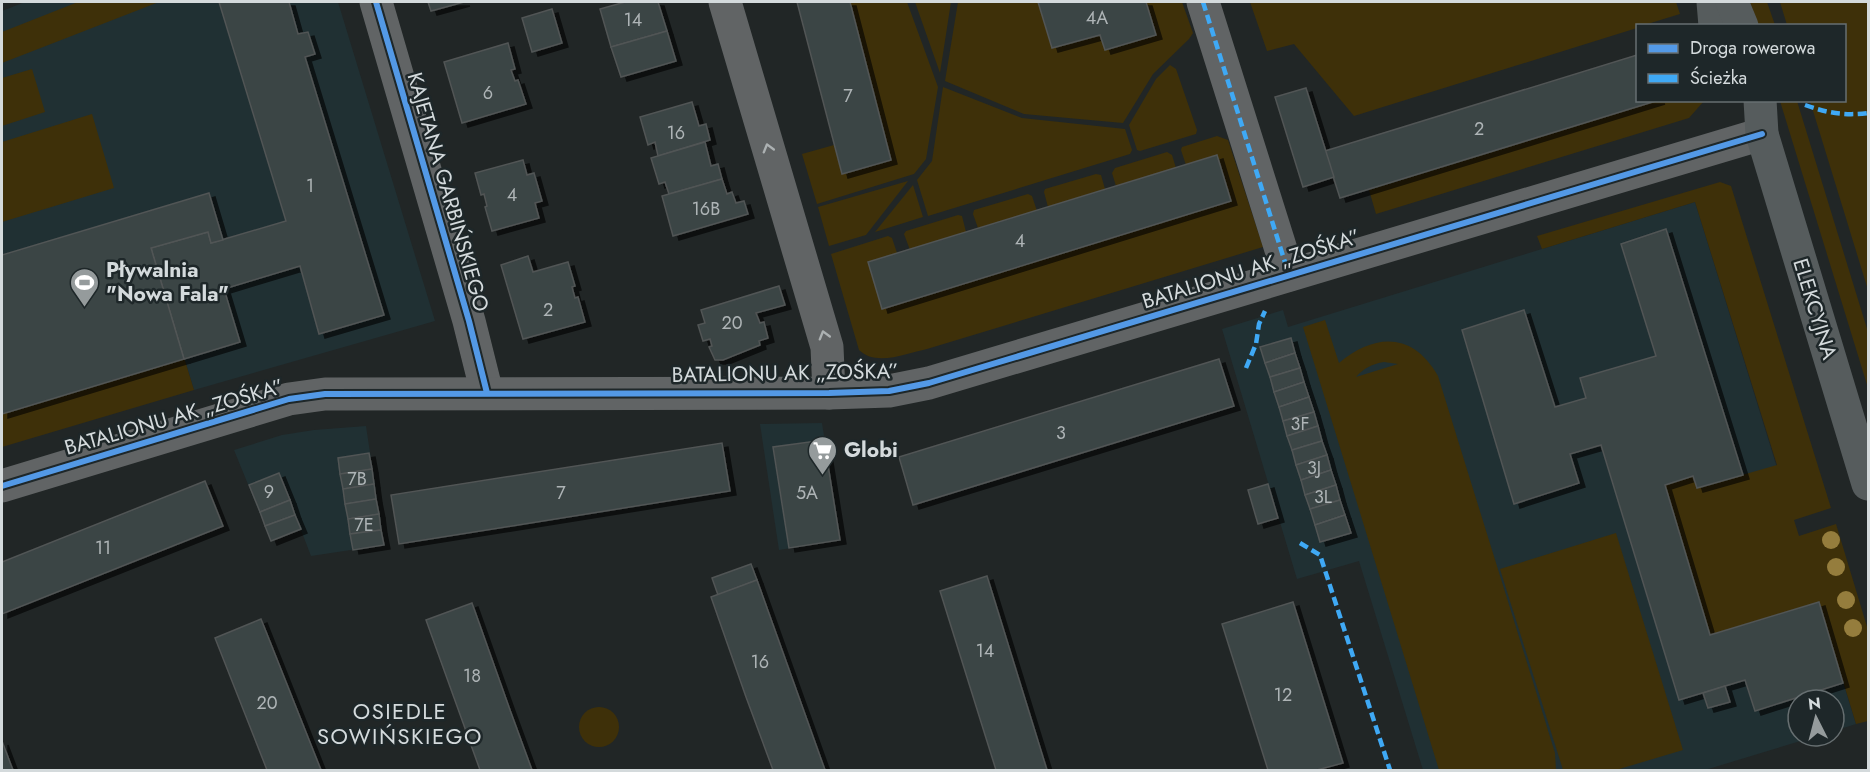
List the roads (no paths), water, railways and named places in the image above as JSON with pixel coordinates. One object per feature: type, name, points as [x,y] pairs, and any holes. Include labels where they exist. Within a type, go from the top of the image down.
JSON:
[{"type":"street","name":"KAJETANA GARBIŃSKIEGO","points":[[376,2],[469,321],[487,393]]},
{"type":"street","points":[[725,2],[827,347],[829,393]]},
{"type":"street","points":[[1203,2],[1289,274]]},
{"type":"street","points":[[1713,2],[1714,24]]},
{"type":"street","points":[[1732,2],[1741,24]]},
{"type":"street","name":"ELEKCYJNA","points":[[1742,102],[1762,134]]},
{"type":"street","name":"ELEKCYJNA","points":[[1760,102],[1762,134],[1869,484]]},
{"type":"street","name":"BATALIONU AK „ZOŚKA”","points":[[2,486],[289,399],[325,394],[889,391],[929,383],[1762,134]]},
{"type":"place","name":"Pływalnia \"Nowa Fala\"","points":[[85,308]]},
{"type":"place","name":"Globi","points":[[823,476]]},
{"type":"district","name":"OSIEDLE SOWIŃSKIEGO","points":[[400,724]]}]
